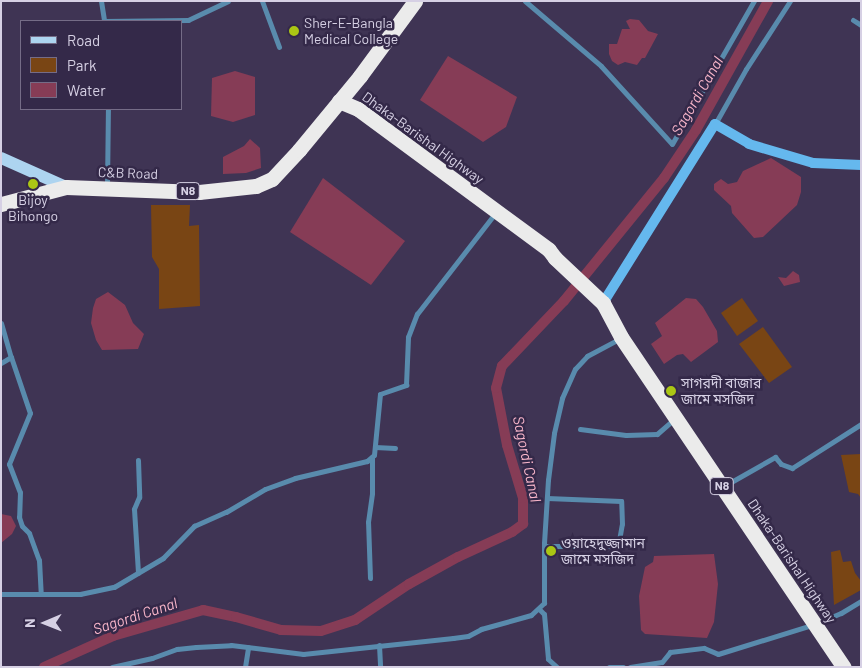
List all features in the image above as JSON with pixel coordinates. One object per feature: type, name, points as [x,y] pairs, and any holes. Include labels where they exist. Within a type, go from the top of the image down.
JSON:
[{"type":"highway","points":[[338,101],[405,1]]},
{"type":"highway","points":[[338,101],[415,1]]},
{"type":"highway","name":"C&B Road","points":[[1,204],[66,187],[199,192],[256,186],[272,179],[289,162],[338,101]]},
{"type":"highway","name":"Dhaka-Barishal Highway","points":[[338,101],[353,115],[544,255],[554,258]]},
{"type":"highway","name":"Dhaka-Barishal Highway","points":[[338,101],[358,109],[549,250],[554,258]]},
{"type":"highway","points":[[554,258],[569,262],[574,275],[603,303]]},
{"type":"highway","name":"Dhaka-Barishal Highway","points":[[603,303],[621,337],[844,667]]},
{"type":"main road","points":[[1,158],[66,187]]},
{"type":"street","points":[[102,1],[104,20]]},
{"type":"street","points":[[182,20],[188,20],[228,1]]},
{"type":"street","points":[[262,1],[279,48]]},
{"type":"street","points":[[525,1],[601,66],[672,144],[754,1]]},
{"type":"street","points":[[603,303],[715,124],[746,69],[790,1]]},
{"type":"street","points":[[853,20],[861,25]]},
{"type":"street","points":[[107,188],[108,110]]},
{"type":"street","points":[[715,124],[749,144],[813,164],[861,165]]},
{"type":"street","points":[[370,578],[368,522],[372,493],[372,457],[375,447],[380,394],[406,385],[408,337],[417,314],[493,216]]},
{"type":"street","points":[[1,323],[30,413],[9,464],[20,492],[19,517],[22,526],[29,533],[39,560],[41,593]]},
{"type":"street","points":[[112,667],[177,650],[231,645],[303,654],[468,636],[481,629],[531,615],[544,603],[544,546],[547,498],[554,433],[562,398],[575,369],[587,356],[621,337]]},
{"type":"street","points":[[1,363],[11,357]]},
{"type":"street","points":[[580,429],[626,435],[657,434],[676,418]]},
{"type":"street","points":[[723,487],[775,457],[781,464],[792,468],[861,424]]},
{"type":"street","points":[[375,447],[396,448]]},
{"type":"street","points":[[1,594],[80,594],[114,587],[163,558],[194,526],[226,512],[264,489],[295,478],[367,462],[372,457]]},
{"type":"street","points":[[138,460],[139,498],[134,509],[138,573]]},
{"type":"street","points":[[544,546],[618,546],[622,524],[621,501],[547,498]]},
{"type":"street","points":[[630,667],[662,662],[670,652],[704,648],[718,654],[815,624],[842,613],[861,601]]},
{"type":"street","points":[[539,609],[544,614],[548,659],[557,667]]},
{"type":"street","points":[[379,645],[380,667]]},
{"type":"street","points":[[245,667],[248,647]]},
{"type":"street","points":[[609,667],[622,667]]},
{"type":"green space","points":[[151,205],[190,205],[189,226],[199,225],[200,306],[159,309],[159,269],[152,257]]},
{"type":"green space","points":[[742,298],[758,321],[737,336],[721,313]]},
{"type":"green space","points":[[763,327],[792,367],[769,383],[739,344]]},
{"type":"green space","points":[[861,454],[861,498],[858,494],[849,492],[841,455]]},
{"type":"green space","points":[[840,550],[843,562],[851,561],[855,573],[861,581],[861,590],[834,605],[831,552]]},
{"type":"water","points":[[630,19],[639,20],[648,31],[658,34],[645,58],[642,58],[637,65],[625,62],[618,65],[612,61],[609,54],[609,44],[617,44],[622,29],[630,29],[626,21]]},
{"type":"water","points":[[448,56],[517,97],[506,127],[483,142],[420,100]]},
{"type":"water","points":[[235,71],[255,77],[255,115],[233,122],[211,116],[212,78]]},
{"type":"water","points":[[250,139],[260,148],[261,168],[246,173],[223,174],[223,157],[244,146]]},
{"type":"water","points":[[771,158],[801,177],[801,192],[797,205],[763,237],[754,238],[732,213],[731,206],[714,190],[714,184],[721,179],[728,184],[737,182],[743,171]]},
{"type":"water","points":[[323,178],[405,241],[371,285],[290,232]]},
{"type":"water","points":[[793,271],[799,275],[800,282],[784,286],[778,277],[786,278]]},
{"type":"water","points":[[108,292],[125,305],[133,323],[144,334],[138,349],[102,350],[96,340],[91,323],[93,308],[96,299]]},
{"type":"water","points":[[686,298],[696,299],[703,307],[717,331],[718,342],[691,362],[683,354],[677,355],[664,364],[651,344],[662,336],[655,323]]},
{"type":"water","points":[[1,514],[11,516],[16,526],[12,534],[1,543]]},
{"type":"water","points":[[714,554],[718,584],[714,622],[707,638],[645,634],[641,630],[639,596],[645,567],[653,562],[654,556]]},
{"type":"waterway","name":"Sagordi Canal","points":[[44,667],[113,636],[203,610],[281,630],[321,631],[355,620],[409,584],[458,557],[512,532],[523,524],[523,498],[507,445],[496,388],[502,366],[564,301],[664,178],[696,130],[768,1]]},
{"type":"place","name":"Sher-E-Bangla Medical College","points":[[294,31]]},
{"type":"place","name":"Bijoy Bihongo","points":[[33,184]]},
{"type":"place","name":"সাগরদী বাজার জামে মসজিদ","points":[[671,391]]},
{"type":"place","name":"ওয়াহেদুজ্জামান জামে মসজিদ","points":[[551,551]]}]
